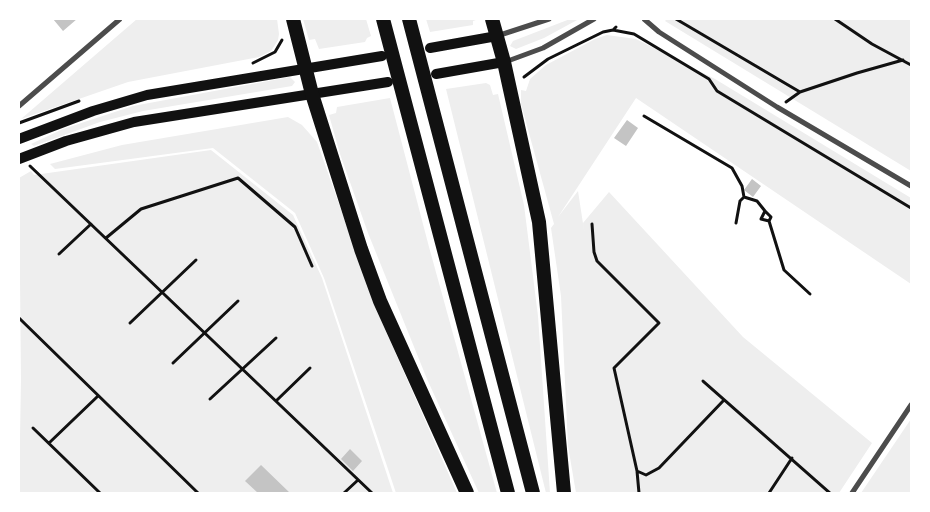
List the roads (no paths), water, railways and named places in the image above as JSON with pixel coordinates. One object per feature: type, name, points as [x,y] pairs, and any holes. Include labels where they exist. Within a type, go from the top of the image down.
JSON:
[{"type":"highway","points":[[293,19],[312,94],[339,184],[380,301],[467,493]]},
{"type":"highway","points":[[383,19],[508,493]]},
{"type":"highway","points":[[410,19],[533,493]]},
{"type":"highway","points":[[492,19],[504,62],[538,222],[564,493]]},
{"type":"main road","points":[[430,48],[497,36]]},
{"type":"main road","points":[[19,139],[57,123],[129,100],[382,56]]},
{"type":"main road","points":[[436,74],[504,62]]},
{"type":"main road","points":[[21,164],[66,141],[134,122],[388,82]]},
{"type":"street","points":[[19,106],[119,19]]},
{"type":"street","points":[[497,36],[549,19]]},
{"type":"street","points":[[504,62],[543,48],[594,19]]},
{"type":"street","points":[[644,19],[659,32],[777,107],[911,186]]},
{"type":"street","points":[[852,493],[911,405]]}]
